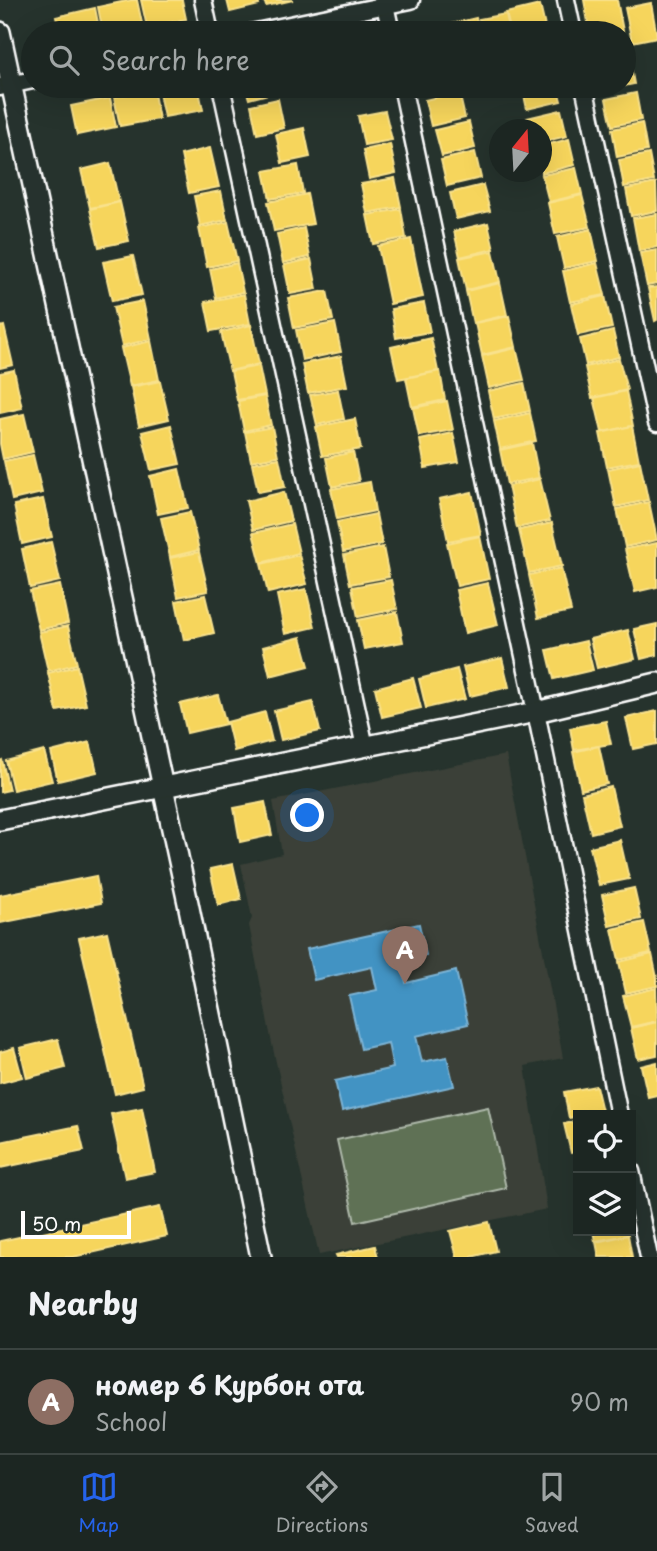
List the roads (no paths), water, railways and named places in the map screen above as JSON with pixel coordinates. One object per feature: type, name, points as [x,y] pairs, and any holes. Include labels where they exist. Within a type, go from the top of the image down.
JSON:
[{"type":"street","points":[[203,0],[207,21]]},
{"type":"street","points":[[304,21],[384,3],[411,0]]},
{"type":"street","points":[[566,0],[570,21]]},
{"type":"street","points":[[384,3],[388,21]]},
{"type":"street","points":[[0,32],[6,86],[163,786],[261,1257]]},
{"type":"street","points":[[224,98],[365,747]]},
{"type":"street","points":[[405,98],[618,1110]]},
{"type":"street","points":[[587,98],[657,423]]},
{"type":"street","points":[[0,820],[536,712],[657,683]]},
{"type":"street","points":[[631,1173],[649,1257]]},
{"type":"place","name":"номер 6 Курбон ота","points":[[405,984]]}]
